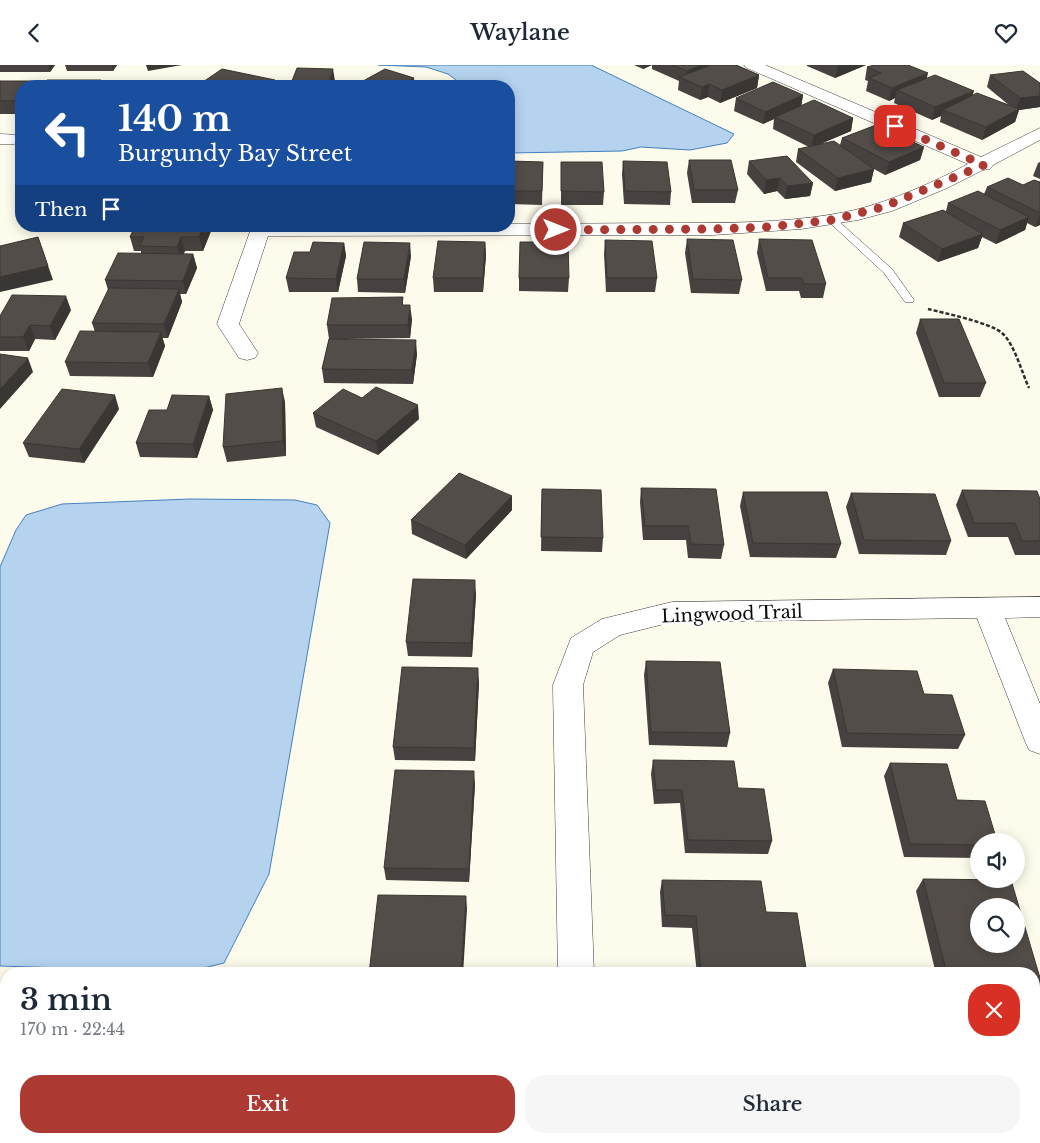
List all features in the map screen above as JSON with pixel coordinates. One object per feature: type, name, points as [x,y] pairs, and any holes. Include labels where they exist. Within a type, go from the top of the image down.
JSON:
[{"type":"street","points":[[752,65],[984,165]]},
{"type":"street","points":[[515,229],[713,229],[768,227],[832,220],[883,207],[984,165],[1040,133]]},
{"type":"street","points":[[246,353],[228,324],[261,232]]},
{"type":"street","name":"Lingwood Trail","points":[[576,967],[568,685],[581,646],[612,626],[672,613],[1040,607]]},
{"type":"street","points":[[987,608],[1040,741]]},
{"type":"lane","points":[[832,220],[888,271],[909,300]]},
{"type":"path","points":[[909,300],[930,311],[964,318],[1001,333],[1010,344],[1029,388]]},
{"type":"water","points":[[378,65],[591,65],[734,134],[727,143],[690,150],[641,147],[622,151],[515,153],[515,80],[456,80],[448,74],[426,67]]},
{"type":"water","points":[[190,499],[295,500],[317,505],[330,523],[269,874],[224,963],[208,967],[0,966],[0,567],[16,530],[26,515],[62,504]]},
{"type":"building","points":[[672,65],[702,65],[687,71]]},
{"type":"building","points":[[711,65],[736,65],[759,75],[722,90],[709,84],[702,87],[679,77]]},
{"type":"building","points":[[874,65],[908,65],[928,73],[892,88],[869,78],[881,73],[867,67]]},
{"type":"building","points":[[297,68],[333,69],[330,80],[292,80]]},
{"type":"building","points":[[222,69],[275,80],[206,80]]},
{"type":"building","points":[[385,69],[414,78],[410,80],[365,80]]},
{"type":"building","points":[[1023,71],[1040,83],[1040,96],[1020,98],[990,75]]},
{"type":"building","points":[[935,75],[974,91],[935,107],[897,90]]},
{"type":"building","points":[[0,81],[15,81],[15,101],[0,101]]},
{"type":"building","points":[[773,82],[803,95],[765,112],[736,98]]},
{"type":"building","points":[[977,93],[1019,109],[986,127],[943,110]]},
{"type":"building","points":[[814,100],[853,118],[814,135],[775,117]]},
{"type":"building","points":[[876,125],[924,147],[889,162],[842,138]]},
{"type":"building","points":[[834,141],[874,169],[838,178],[798,149]]},
{"type":"building","points":[[787,156],[813,183],[787,186],[780,178],[766,180],[749,161]]},
{"type":"building","points":[[689,160],[731,160],[738,190],[694,190]]},
{"type":"building","points":[[515,161],[543,162],[542,191],[515,191]]},
{"type":"building","points":[[623,161],[667,162],[671,192],[625,191]]},
{"type":"building","points":[[561,162],[602,162],[604,192],[561,191]]},
{"type":"building","points":[[1008,178],[1023,185],[1034,180],[1040,182],[1040,213],[987,187]]},
{"type":"building","points":[[978,191],[1029,217],[1000,230],[948,203]]},
{"type":"building","points":[[943,210],[983,234],[942,249],[903,223]]},
{"type":"building","points":[[132,232],[201,232],[199,237],[181,237],[177,247],[140,246],[144,237],[130,237]]},
{"type":"building","points":[[38,237],[48,266],[0,277],[0,246]]},
{"type":"building","points":[[687,239],[733,240],[742,280],[693,279]]},
{"type":"building","points":[[759,239],[812,240],[826,284],[804,284],[802,278],[768,278]]},
{"type":"building","points":[[605,240],[652,241],[657,278],[607,278]]},
{"type":"building","points":[[438,241],[485,242],[483,278],[433,278]]},
{"type":"building","points":[[313,242],[344,243],[336,279],[286,278],[294,252],[310,252]]},
{"type":"building","points":[[364,242],[410,243],[404,279],[357,279]]},
{"type":"building","points":[[520,242],[568,242],[569,278],[519,278]]},
{"type":"building","points":[[118,253],[193,254],[183,281],[105,280]]},
{"type":"building","points":[[109,288],[179,289],[164,324],[92,323]]},
{"type":"building","points":[[12,295],[66,296],[50,326],[30,325],[23,337],[0,337],[0,316]]},
{"type":"building","points":[[403,297],[402,305],[410,305],[408,325],[327,325],[332,298]]},
{"type":"building","points":[[920,319],[959,319],[986,383],[944,383]]},
{"type":"building","points":[[80,331],[161,332],[148,363],[65,362]]},
{"type":"building","points":[[329,339],[416,340],[412,370],[322,369]]},
{"type":"building","points":[[0,354],[28,358],[0,389]]},
{"type":"building","points":[[376,387],[418,405],[376,441],[313,413],[343,389],[362,398]]},
{"type":"building","points":[[282,388],[283,441],[223,447],[226,394]]},
{"type":"building","points":[[62,389],[115,395],[79,449],[23,443]]},
{"type":"building","points":[[172,395],[209,396],[193,444],[136,443],[149,410],[167,410]]},
{"type":"building","points":[[459,473],[512,496],[465,545],[411,520]]},
{"type":"building","points":[[641,488],[716,489],[724,545],[691,544],[688,526],[645,526]]},
{"type":"building","points":[[542,489],[601,490],[603,538],[541,537]]},
{"type":"building","points":[[962,490],[1037,491],[1040,499],[1040,541],[1022,541],[1015,523],[974,523]]},
{"type":"building","points":[[743,492],[827,492],[841,544],[753,543]]},
{"type":"building","points":[[851,493],[935,494],[951,541],[864,540]]},
{"type":"building","points":[[413,579],[475,580],[471,643],[406,642]]},
{"type":"building","points":[[646,661],[720,662],[730,733],[651,732]]},
{"type":"building","points":[[402,667],[478,668],[474,748],[393,747]]},
{"type":"building","points":[[833,669],[917,671],[924,694],[952,695],[965,735],[847,733]]},
{"type":"building","points":[[653,760],[734,761],[738,788],[764,789],[772,841],[688,840],[682,790],[656,790]]},
{"type":"building","points":[[890,763],[947,764],[957,800],[985,801],[995,833],[970,833],[970,845],[910,844]]},
{"type":"building","points":[[395,770],[474,771],[469,869],[384,868]]},
{"type":"building","points":[[923,879],[970,880],[970,888],[1013,888],[1016,898],[970,898],[970,953],[1025,953],[1025,927],[1037,967],[945,967]]},
{"type":"building","points":[[662,880],[761,881],[766,912],[797,913],[806,967],[700,967],[696,916],[665,915]]},
{"type":"building","points":[[378,895],[466,896],[461,967],[370,967]]},
{"type":"route","points":[[556,230],[713,229],[768,227],[832,220],[883,207],[984,165],[895,126]]}]
